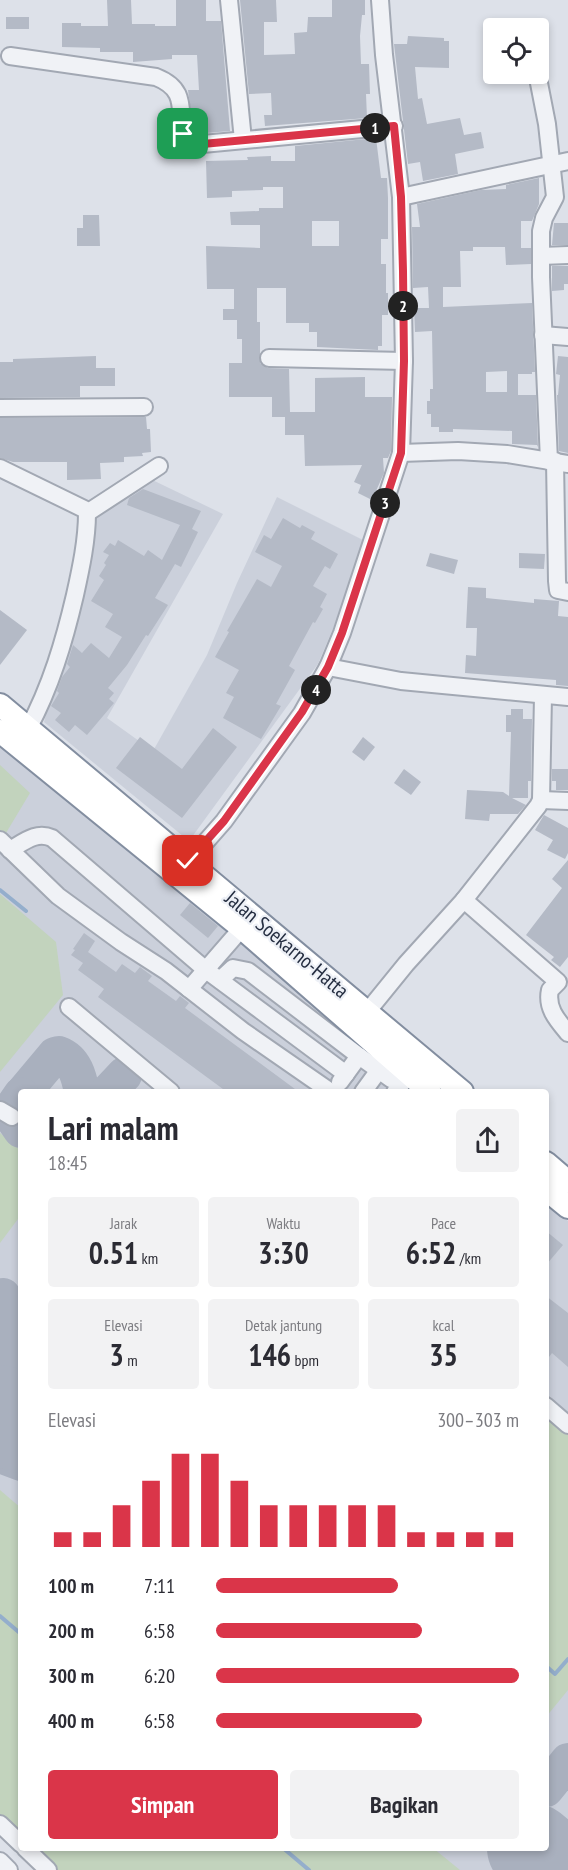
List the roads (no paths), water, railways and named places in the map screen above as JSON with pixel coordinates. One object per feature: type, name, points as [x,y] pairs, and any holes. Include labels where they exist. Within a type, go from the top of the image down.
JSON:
[{"type":"highway","name":"Jalan Soekarno-Hatta","points":[[0,705],[182,868],[247,922],[367,1012],[399,1075],[451,1089]]},
{"type":"highway","name":"Jalan Soekarno-Hatta","points":[[0,731],[182,868]]},
{"type":"highway","name":"Jalan Soekarno-Hatta","points":[[247,922],[399,1075],[425,1089]]},
{"type":"highway","points":[[549,1166],[568,1182]]},
{"type":"highway","points":[[549,1191],[568,1207]]},
{"type":"street","points":[[229,0],[243,140]]},
{"type":"street","points":[[182,868],[224,821],[302,712],[328,667],[342,633],[401,453],[404,361],[401,197],[384,55],[380,0]]},
{"type":"street","points":[[10,56],[156,77],[174,87],[179,95],[183,134],[186,143],[192,145],[394,126]]},
{"type":"street","points":[[540,84],[561,163],[555,196],[544,218],[541,231],[541,256],[543,335],[558,462],[557,581],[558,590],[568,592]]},
{"type":"street","points":[[401,197],[561,163]]},
{"type":"street","points":[[541,256],[568,255]]},
{"type":"street","points":[[543,335],[568,336]]},
{"type":"street","points":[[269,358],[404,361]]},
{"type":"street","points":[[0,408],[144,407]]},
{"type":"street","points":[[401,453],[458,451],[507,454],[558,462]]},
{"type":"street","points":[[87,513],[159,466]]},
{"type":"street","points":[[0,468],[84,509],[87,513],[81,569],[64,641],[42,702],[28,729]]},
{"type":"street","points":[[328,667],[401,681],[568,697]]},
{"type":"street","points":[[367,1012],[412,957],[464,900],[536,810],[541,800],[543,696]]},
{"type":"street","points":[[541,800],[568,801]]},
{"type":"street","points":[[328,1089],[243,1031],[189,989],[58,896],[5,845],[37,835],[51,838],[206,970],[346,1074]]},
{"type":"street","points":[[464,900],[563,977],[550,990],[550,1007],[553,1015],[568,1033]]},
{"type":"street","points":[[189,989],[247,922]]},
{"type":"street","points":[[220,980],[234,968],[248,971],[359,1056],[399,1075]]},
{"type":"street","points":[[69,1007],[167,1089]]},
{"type":"street","points":[[334,1089],[359,1056]]},
{"type":"street","points":[[369,1089],[399,1075]]},
{"type":"street","points":[[549,1409],[568,1425]]},
{"type":"street","points":[[0,1824],[18,1841]]},
{"type":"street","points":[[28,1851],[48,1870]]},
{"type":"street","points":[[0,1861],[9,1870]]},
{"type":"waterway","points":[[0,890],[26,911]]},
{"type":"waterway","points":[[0,1616],[18,1631]]},
{"type":"waterway","points":[[549,1669],[555,1674],[568,1659]]},
{"type":"waterway","points":[[287,1851],[309,1870]]}]
